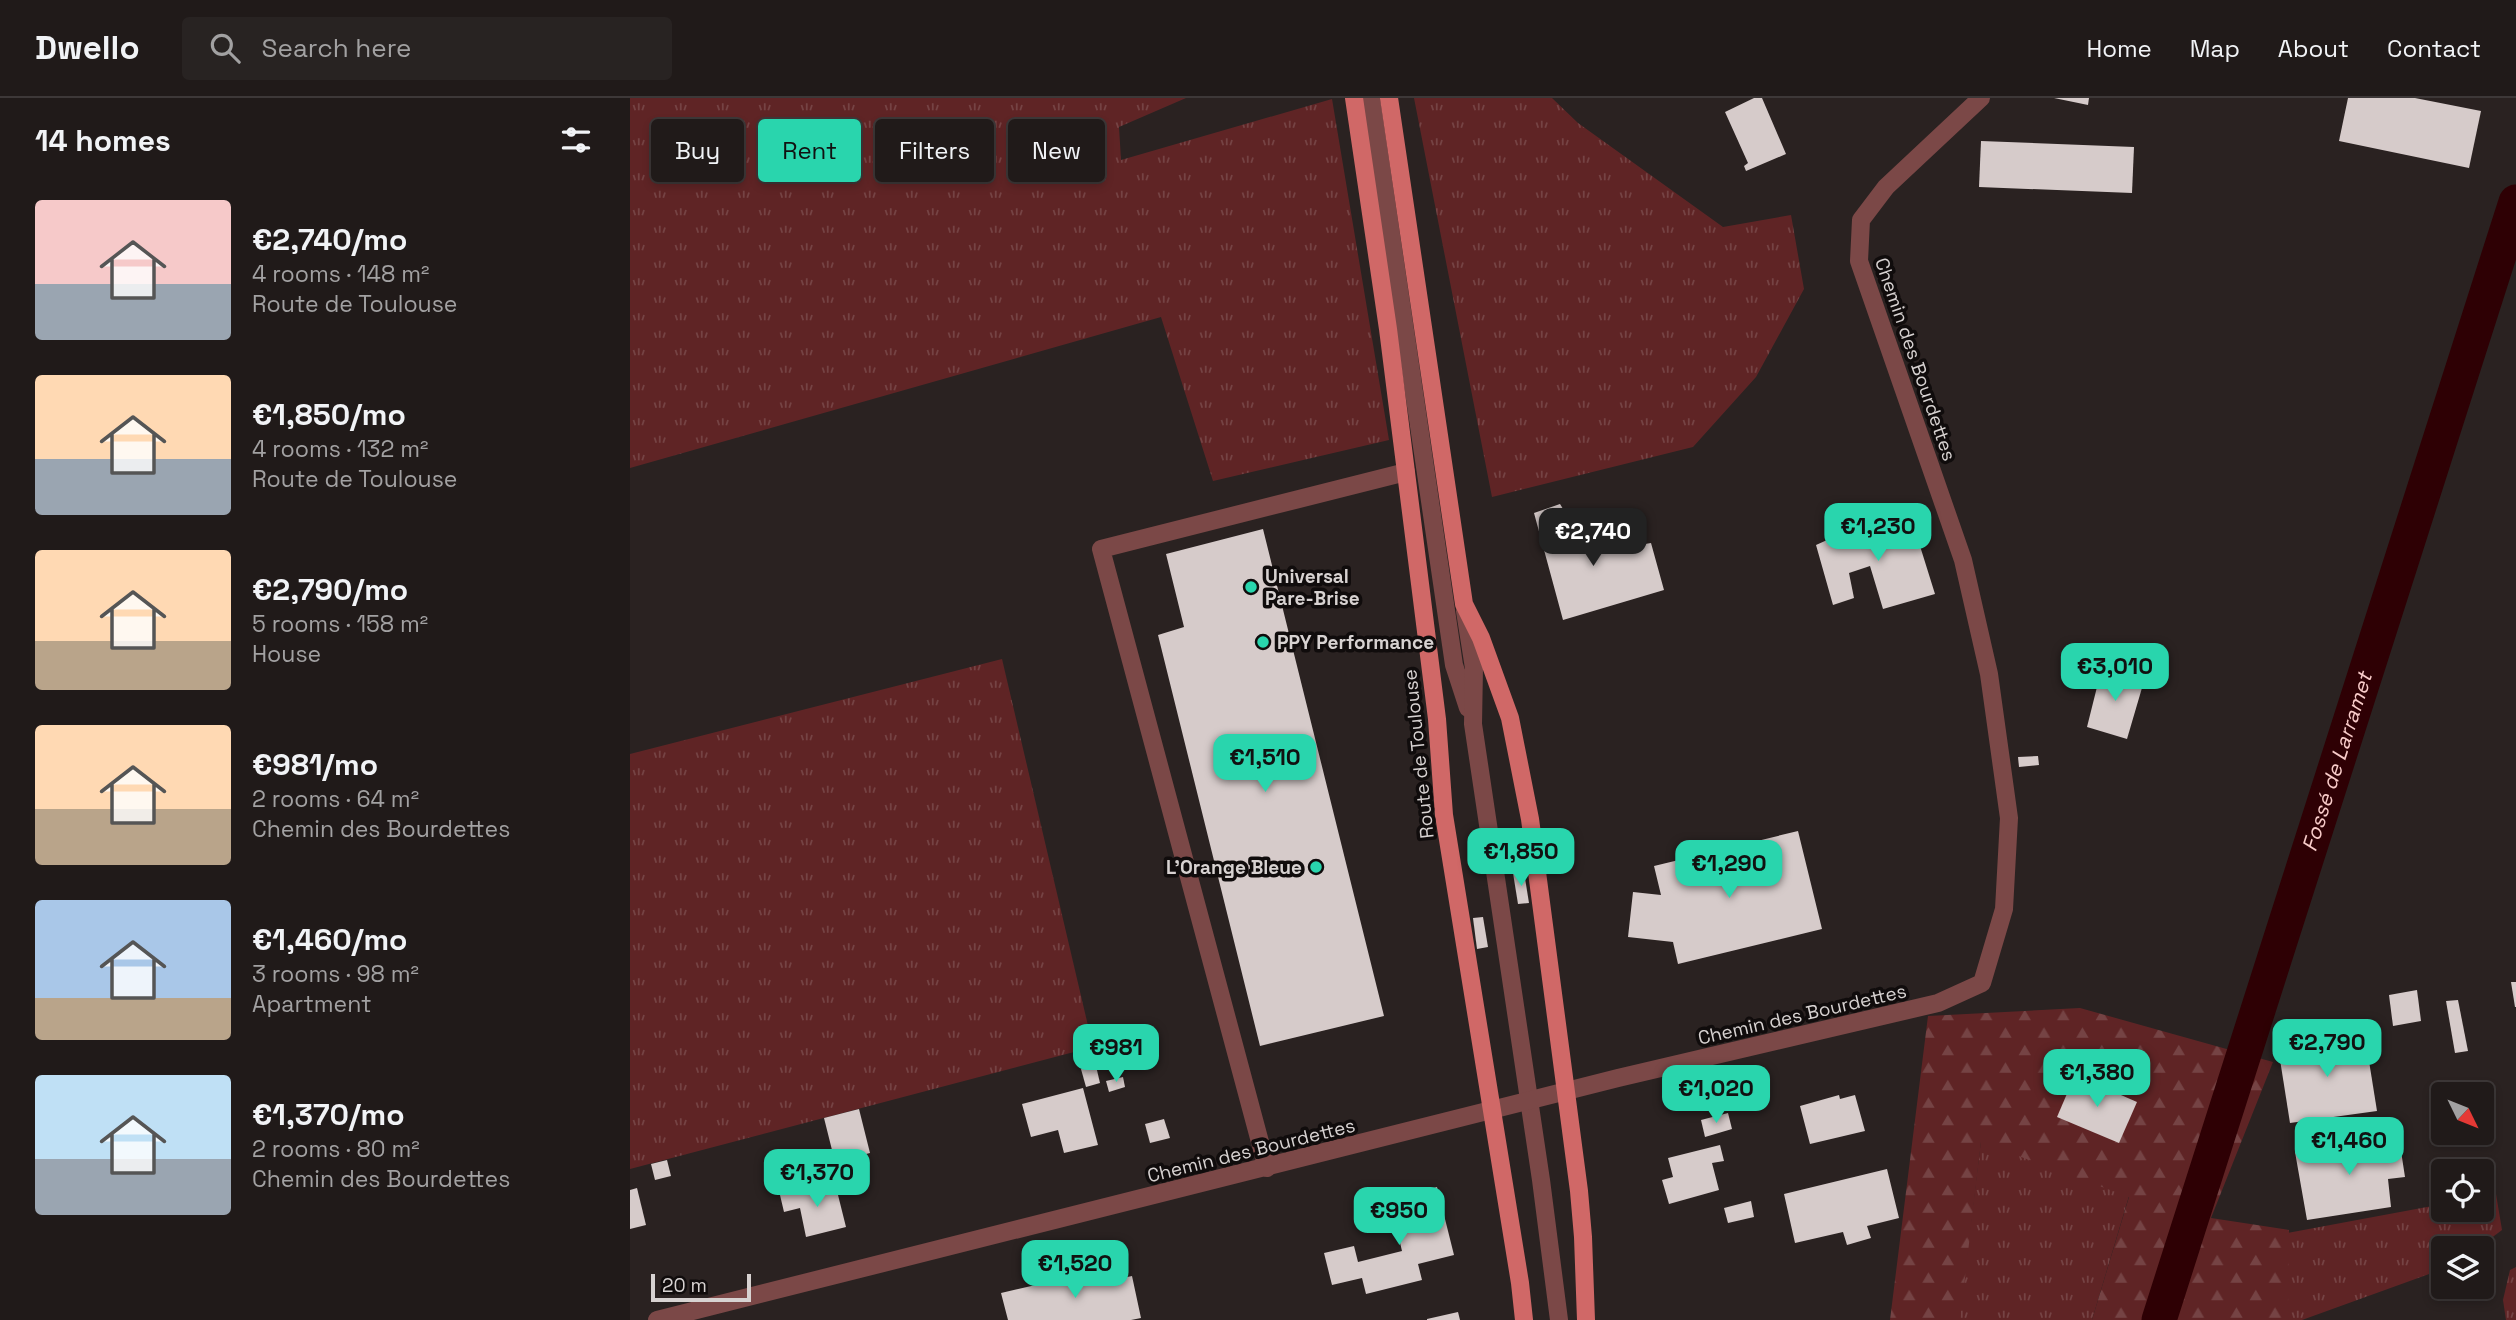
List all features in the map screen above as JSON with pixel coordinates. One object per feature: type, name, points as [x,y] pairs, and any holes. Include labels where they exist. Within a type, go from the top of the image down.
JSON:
[{"type":"main road","name":"Route de Toulouse","points":[[1354,98],[1406,472],[1437,719],[1444,815],[1524,1320]]},
{"type":"main road","points":[[1390,98],[1464,604],[1481,638],[1510,718],[1530,819],[1567,1092],[1583,1237],[1586,1320]]},
{"type":"street","points":[[1371,98],[1454,666],[1474,724]]},
{"type":"street","name":"Chemin des Bourdettes","points":[[657,1320],[1618,1078],[1938,1003],[1982,983],[2004,909],[2009,818],[1989,674],[1963,560],[1859,261],[1861,220],[1886,187],[1981,98]]},
{"type":"street","points":[[1267,1168],[1101,549],[1406,472]]},
{"type":"street","points":[[1464,604],[1474,667],[1474,724],[1559,1320]]},
{"type":"green space","points":[[630,98],[1186,98],[1119,127],[1121,160],[1332,99],[1389,440],[1213,481],[1161,317],[630,468]]},
{"type":"green space","points":[[1414,98],[1552,98],[1578,123],[1723,227],[1791,215],[1804,289],[1756,377],[1693,447],[1492,497]]},
{"type":"green space","points":[[1002,659],[1093,1047],[630,1169],[630,754]]},
{"type":"green space","points":[[2080,1008],[2273,1062],[2211,1218],[2289,1230],[2288,1318],[2092,1320],[2129,1197],[1981,1142],[1960,1320],[1890,1320],[1928,1016]]},
{"type":"green space","points":[[1981,1141],[2129,1196],[2092,1320],[1959,1320]]},
{"type":"green space","points":[[2494,1194],[2502,1230],[2494,1236],[2431,1236],[2431,1273],[2302,1320],[2173,1320],[2196,1250],[2431,1206],[2431,1222],[2494,1222]]},
{"type":"green space","points":[[2516,1267],[2516,1320],[2506,1320],[2503,1300],[2510,1270]]},
{"type":"building","points":[[1754,98],[1762,98],[1786,154],[1746,171],[1744,166],[1748,163],[1725,112]]},
{"type":"building","points":[[2054,98],[2089,98],[2088,105]]},
{"type":"building","points":[[2348,98],[2415,98],[2481,111],[2469,168],[2339,141]]},
{"type":"building","points":[[1981,141],[2134,147],[2132,193],[1979,187]]},
{"type":"building","points":[[1560,504],[1590,553],[1651,543],[1664,590],[1563,620],[1534,513]]},
{"type":"building","points":[[1910,514],[1935,594],[1883,609],[1870,566],[1849,573],[1854,598],[1833,605],[1816,545],[1836,536],[1837,538],[1860,533]]},
{"type":"building","points":[[1263,529],[1384,1016],[1260,1046],[1158,635],[1184,627],[1166,554]]},
{"type":"building","points":[[2102,667],[2144,681],[2127,739],[2087,727]]},
{"type":"building","points":[[2038,756],[2039,765],[2019,767],[2018,757]]},
{"type":"building","points":[[1798,831],[1822,929],[1678,964],[1673,942],[1628,937],[1633,892],[1661,895],[1654,866]]},
{"type":"building","points":[[1524,872],[1529,903],[1518,904],[1513,873]]},
{"type":"building","points":[[1483,917],[1488,947],[1477,949],[1473,918]]},
{"type":"building","points":[[2511,982],[2516,982],[2516,1007],[2515,1007]]},
{"type":"building","points":[[2417,990],[2421,1021],[2393,1026],[2389,995]]},
{"type":"building","points":[[2458,1000],[2468,1051],[2455,1053],[2446,1001]]},
{"type":"building","points":[[2365,1036],[2377,1111],[2290,1123],[2278,1047]]},
{"type":"building","points":[[1096,1066],[1100,1083],[1086,1087],[1081,1069]]},
{"type":"building","points":[[2075,1075],[2137,1102],[2119,1143],[2057,1117]]},
{"type":"building","points":[[1123,1077],[1125,1087],[1109,1092],[1106,1081]]},
{"type":"building","points":[[1083,1088],[1098,1145],[1064,1153],[1058,1130],[1031,1137],[1022,1104]]},
{"type":"building","points":[[1839,1095],[1840,1099],[1855,1095],[1865,1131],[1810,1144],[1800,1106]]},
{"type":"building","points":[[859,1109],[870,1153],[835,1162],[824,1118]]},
{"type":"building","points":[[1728,1113],[1732,1129],[1705,1137],[1701,1120]]},
{"type":"building","points":[[1164,1119],[1170,1138],[1150,1143],[1145,1124]]},
{"type":"building","points":[[2399,1138],[2405,1177],[2388,1179],[2391,1207],[2307,1220],[2295,1152]]},
{"type":"building","points":[[1720,1145],[1724,1161],[1712,1163],[1719,1190],[1669,1204],[1662,1180],[1673,1177],[1668,1158]]},
{"type":"building","points":[[667,1160],[671,1176],[655,1180],[651,1164]]},
{"type":"building","points":[[1887,1169],[1899,1218],[1867,1226],[1871,1238],[1847,1245],[1843,1232],[1795,1243],[1784,1194]]},
{"type":"building","points":[[835,1183],[846,1227],[806,1237],[800,1208],[784,1212],[780,1195]]},
{"type":"building","points":[[1437,1187],[1454,1255],[1418,1264],[1422,1280],[1366,1294],[1362,1278],[1332,1285],[1324,1253],[1354,1246],[1358,1262],[1402,1251],[1393,1213],[1403,1210],[1401,1197]]},
{"type":"building","points":[[637,1188],[646,1225],[630,1229],[630,1190]]},
{"type":"building","points":[[1751,1201],[1754,1217],[1728,1223],[1724,1208]]},
{"type":"building","points":[[1101,1270],[1104,1282],[1132,1276],[1141,1318],[1008,1320],[1001,1293]]},
{"type":"building","points":[[1458,1312],[1460,1320],[1427,1320],[1427,1319]]},
{"type":"waterway","name":"Fossé de Larramet","points":[[2159,1320],[2516,202]]},
{"type":"place","name":"Universal Pare-Brise","points":[[1251,587]]},
{"type":"place","name":"PPY Performance","points":[[1263,642]]},
{"type":"place","name":"L'Orange Bleue","points":[[1316,867]]}]
